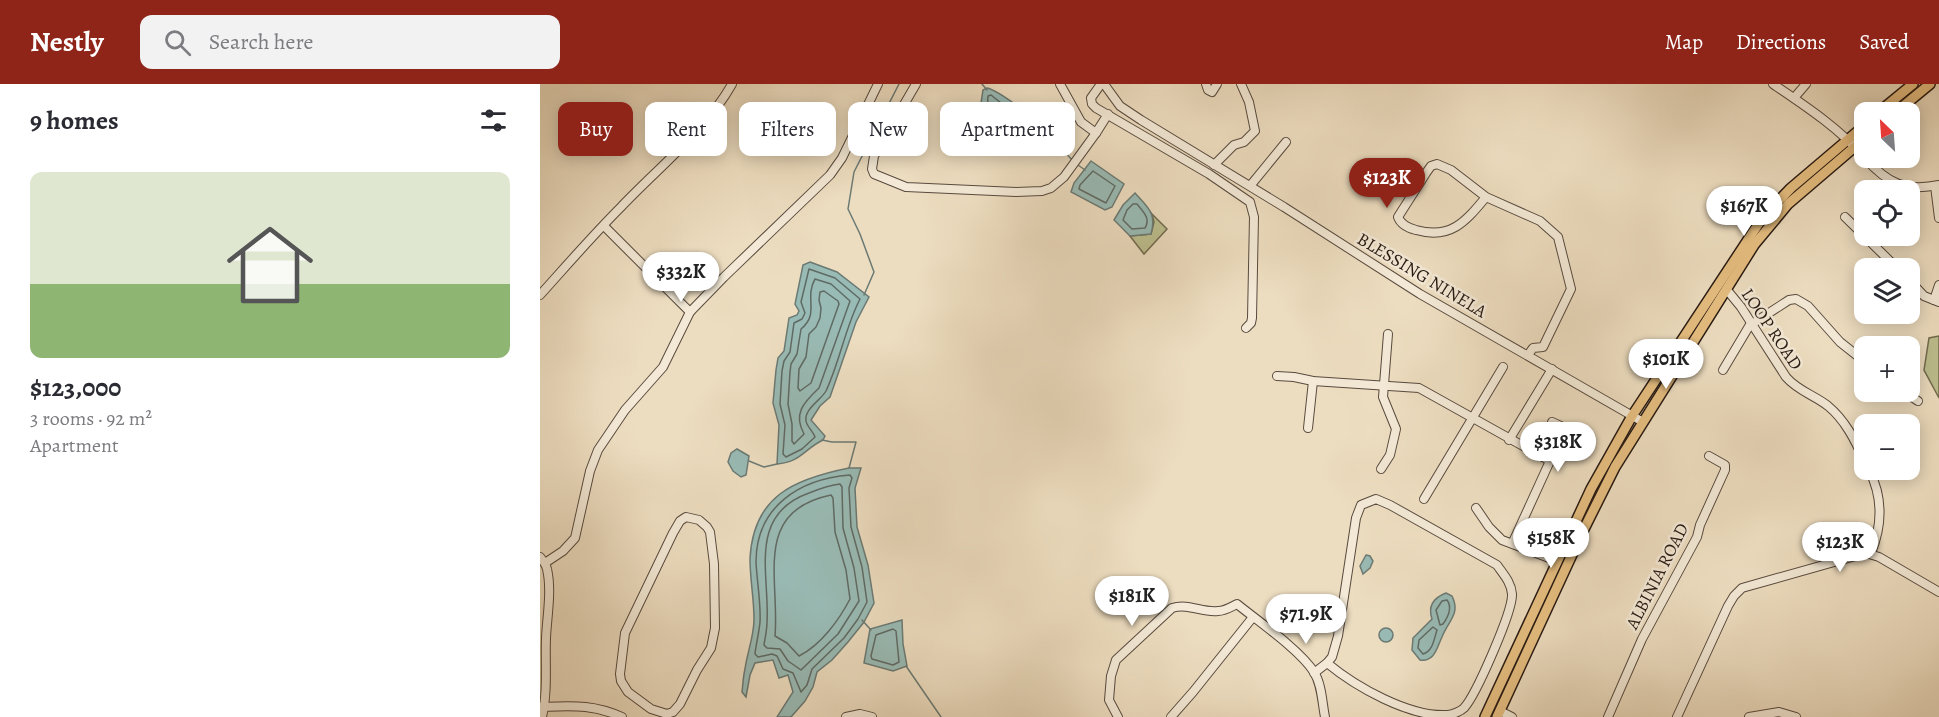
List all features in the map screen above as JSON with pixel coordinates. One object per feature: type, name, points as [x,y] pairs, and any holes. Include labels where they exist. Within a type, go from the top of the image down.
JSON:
[{"type":"main road","points":[[1891,102],[1913,84]]},
{"type":"main road","points":[[1908,102],[1930,84]]},
{"type":"main road","points":[[1485,717],[1597,477],[1632,416],[1763,217],[1791,188],[1854,135]]},
{"type":"main road","points":[[1499,714],[1609,478],[1754,245],[1779,213],[1803,190],[1854,149]]},
{"type":"main road","points":[[1677,349],[1692,333],[1699,335]]},
{"type":"main road","points":[[1597,477],[1609,478]]},
{"type":"street","points":[[540,295],[696,130],[724,99],[732,84]]},
{"type":"street","points":[[542,717],[547,684],[548,614],[547,571],[542,560],[563,551],[575,538],[590,471],[598,450],[625,410],[663,367],[690,312],[830,175],[842,158],[878,84]]},
{"type":"street","points":[[916,84],[874,156],[872,169],[880,177],[906,187],[1042,191],[1059,183],[1108,114]]},
{"type":"street","points":[[1060,84],[1081,122],[1096,133]]},
{"type":"street","points":[[1103,84],[1090,101],[1096,108],[1209,174],[1250,202],[1254,217],[1252,318],[1246,328]]},
{"type":"street","name":"BLESSING NINELA","points":[[1103,84],[1120,106],[1420,294],[1643,422]]},
{"type":"street","points":[[1206,84],[1208,90],[1212,92],[1217,84]]},
{"type":"street","points":[[1215,165],[1234,145],[1244,142],[1255,131],[1249,102],[1241,84]]},
{"type":"street","points":[[1773,84],[1854,146]]},
{"type":"street","points":[[1794,98],[1806,84]]},
{"type":"street","points":[[1250,186],[1286,142]]},
{"type":"street","points":[[1486,197],[1459,225],[1446,232],[1415,230],[1403,224],[1398,217],[1431,166],[1437,164],[1451,170],[1486,197],[1551,228],[1560,241],[1570,292],[1543,347],[1533,348],[1528,355]]},
{"type":"street","points":[[1874,168],[1880,175],[1900,185],[1937,186],[1939,218]]},
{"type":"street","points":[[1845,217],[1887,258]]},
{"type":"street","points":[[604,226],[690,312]]},
{"type":"street","points":[[1920,292],[1924,296],[1937,301],[1939,285]]},
{"type":"street","name":"LOOP ROAD","points":[[1727,290],[1794,387],[1821,401],[1840,418],[1854,441]]},
{"type":"street","points":[[1723,370],[1752,324],[1789,300],[1796,299],[1808,306],[1840,342],[1854,353]]},
{"type":"street","points":[[1382,470],[1390,455],[1396,429],[1383,397],[1388,334]]},
{"type":"street","points":[[1424,499],[1503,367]]},
{"type":"street","points":[[1509,440],[1552,369]]},
{"type":"street","points":[[1277,376],[1313,381],[1419,388],[1550,461]]},
{"type":"street","points":[[1308,428],[1313,381]]},
{"type":"street","points":[[1513,542],[1550,461],[1568,437],[1564,427],[1552,422]]},
{"type":"street","name":"ALBINIA ROAD","points":[[1608,717],[1642,639],[1697,537],[1700,525],[1725,470],[1725,465],[1709,456]]},
{"type":"street","points":[[1871,553],[1879,533],[1880,523],[1878,489],[1874,480]]},
{"type":"street","points":[[1314,673],[1328,663],[1332,657],[1338,636],[1356,518],[1361,505],[1376,499],[1390,505],[1497,565],[1508,579],[1512,594],[1508,615],[1475,689],[1463,709],[1449,716],[1418,714],[1348,681],[1328,663]]},
{"type":"street","points":[[1476,508],[1502,540],[1513,542],[1557,561]]},
{"type":"street","points":[[692,517],[705,524],[710,532],[716,618],[711,648],[675,711],[666,714],[650,713],[628,692],[621,681],[624,637],[678,523],[684,518],[692,517]]},
{"type":"street","points":[[1677,717],[1728,606],[1742,588],[1851,556],[1871,553],[1939,592]]},
{"type":"street","points":[[1118,717],[1111,705],[1110,687],[1114,666],[1120,655],[1172,608],[1190,606],[1216,612],[1237,604],[1305,660],[1319,683],[1325,717]]},
{"type":"street","points":[[1171,717],[1253,617]]},
{"type":"street","points":[[542,707],[590,706],[622,717]]},
{"type":"street","points":[[1749,717],[1779,712],[1796,717]]},
{"type":"street","points":[[846,717],[860,714],[872,717]]},
{"type":"street","points":[[1499,714],[1512,717]]},
{"type":"green space","points":[[1152,214],[1167,229],[1144,254],[1130,236],[1151,234],[1154,222]]},
{"type":"green space","points":[[1939,336],[1939,398],[1924,370],[1929,338]]},
{"type":"water","points":[[987,88],[992,90],[1012,102],[981,102],[983,90]]},
{"type":"water","points":[[1091,161],[1124,184],[1112,207],[1105,210],[1071,192],[1074,183]]},
{"type":"water","points":[[1135,193],[1152,216],[1151,234],[1130,236],[1114,220],[1123,205]]},
{"type":"water","points":[[810,262],[837,272],[869,297],[856,322],[830,397],[820,406],[811,420],[825,436],[823,440],[792,461],[777,464],[779,425],[773,403],[776,370],[778,358],[784,351],[789,318],[797,315],[799,311],[795,304],[803,265]]},
{"type":"water","points":[[737,449],[749,456],[746,475],[741,477],[733,471],[728,462],[731,453]]},
{"type":"water","points":[[849,468],[861,468],[855,488],[857,527],[868,565],[874,603],[864,622],[848,642],[832,660],[817,672],[813,687],[805,701],[791,717],[777,717],[793,692],[788,675],[779,678],[773,660],[755,663],[746,697],[742,692],[754,626],[750,559],[753,537],[768,505],[780,494],[811,478]]},
{"type":"water","points":[[1366,555],[1370,556],[1373,561],[1370,568],[1363,574],[1360,566]]},
{"type":"water","points":[[1446,593],[1452,596],[1454,602],[1453,617],[1435,653],[1429,659],[1420,660],[1412,650],[1413,638],[1432,619],[1431,607],[1435,600]]},
{"type":"water","points":[[902,620],[907,666],[893,671],[864,663],[870,629]]},
{"type":"water","points":[[1383,628],[1389,628],[1393,635],[1389,642],[1383,642],[1379,638],[1379,632]]},
{"type":"waterway","points":[[864,295],[874,272],[848,209],[854,172],[899,84]]},
{"type":"waterway","points":[[982,84],[987,90]]},
{"type":"waterway","points":[[1068,156],[1072,160]]},
{"type":"waterway","points":[[1078,165],[1085,170]]},
{"type":"waterway","points":[[822,440],[856,442],[849,468]]},
{"type":"waterway","points":[[749,461],[764,467],[777,464]]},
{"type":"waterway","points":[[862,620],[871,630]]},
{"type":"waterway","points":[[906,666],[941,717]]}]
